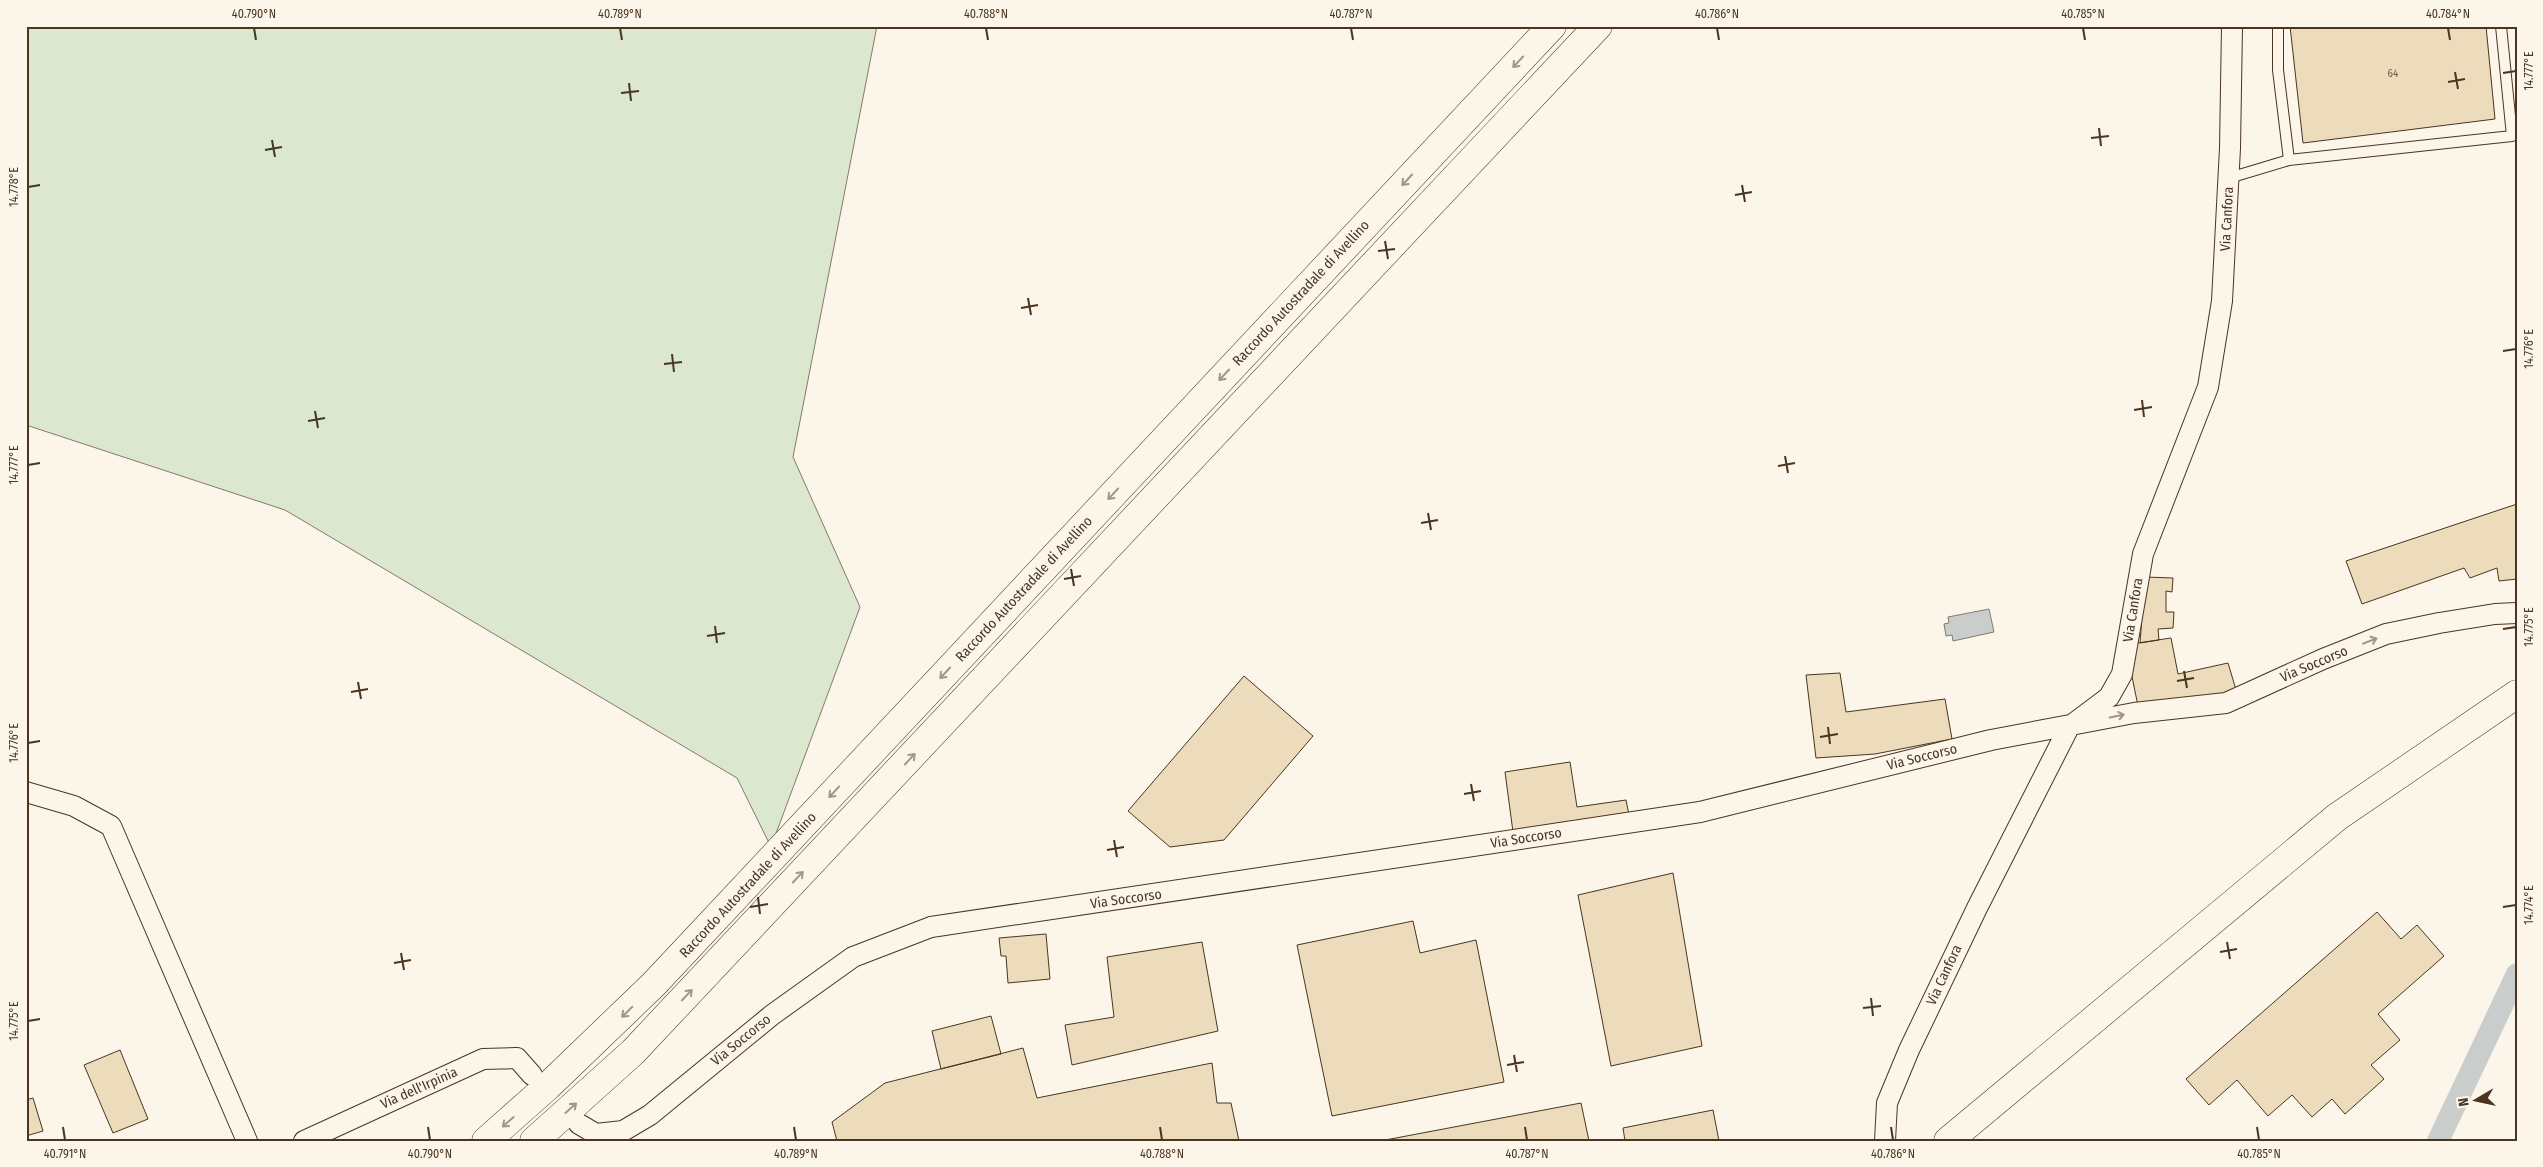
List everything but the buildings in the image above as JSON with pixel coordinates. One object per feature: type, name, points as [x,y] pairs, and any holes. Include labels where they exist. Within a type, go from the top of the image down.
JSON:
[{"type":"main road","name":"Raccordo Autostradale di Avellino","points":[[486,1141],[548,1086],[654,984],[1552,26]]},
{"type":"main road","points":[[534,1141],[633,1052],[1598,26]]},
{"type":"main road","points":[[1948,1141],[2338,817],[2517,694]]},
{"type":"street","name":"Via Canfora","points":[[1885,1141],[1886,1103],[1909,1050],[1977,908],[2069,727],[2109,697],[2122,674],[2143,554],[2208,387],[2222,301],[2228,178],[2232,26]]},
{"type":"street","name":"Via Soccorso","points":[[579,1124],[596,1134],[623,1131],[650,1115],[772,1015],[854,957],[931,927],[1700,812],[1991,740],[2069,727],[2134,713],[2226,703],[2323,659],[2386,634],[2496,614],[2517,614]]},
{"type":"street","points":[[26,792],[74,806],[112,826],[247,1141]]},
{"type":"street","name":"Via dell'Irpinia","points":[[304,1141],[484,1059],[517,1058],[532,1076]]},
{"type":"lane","points":[[2278,26],[2278,70],[2289,160]]},
{"type":"lane","points":[[2228,178],[2289,160],[2512,136],[2501,26]]},
{"type":"green space","points":[[26,26],[877,26],[793,457],[860,607],[771,847],[737,778],[285,510],[26,425]]},
{"type":"shaded area","points":[[1989,609],[1994,632],[1953,641],[1952,635],[1946,636],[1944,624],[1949,623],[1948,617]]},
{"type":"waterway","points":[[2438,1141],[2517,974]]}]
